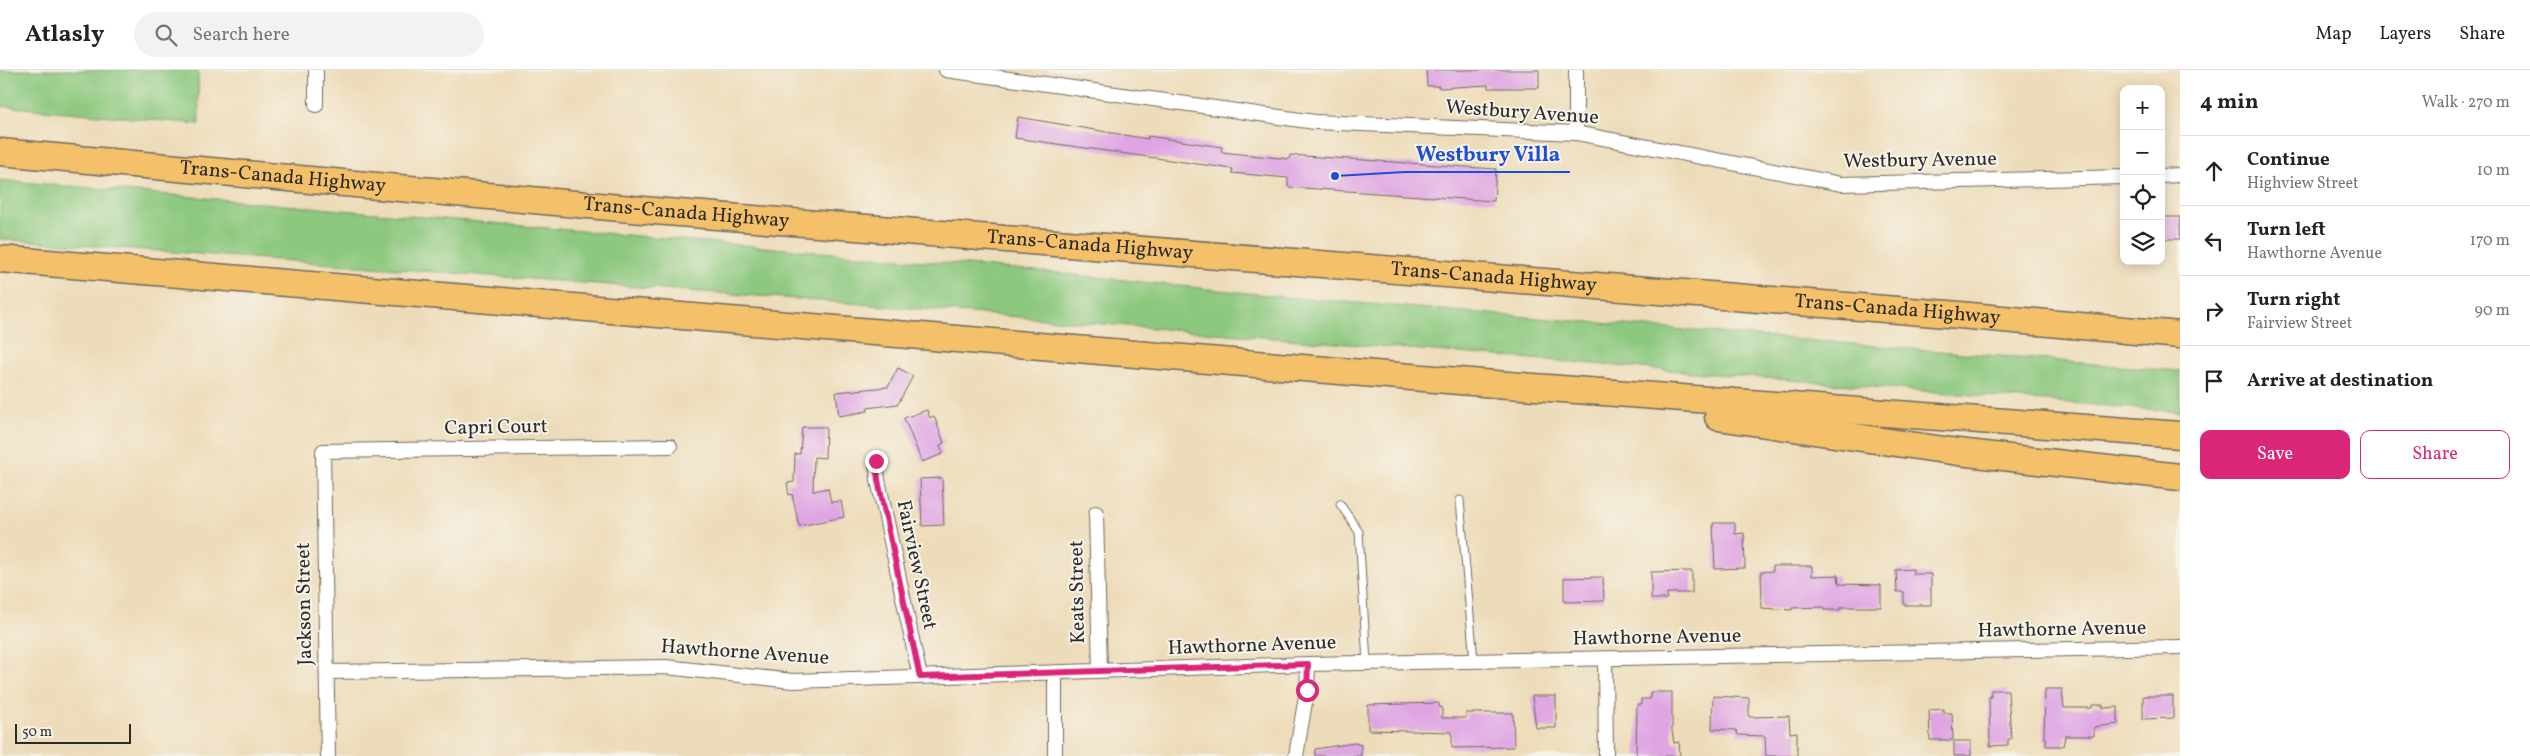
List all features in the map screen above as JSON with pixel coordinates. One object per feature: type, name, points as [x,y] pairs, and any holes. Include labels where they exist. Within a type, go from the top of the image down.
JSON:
[{"type":"highway","name":"Trans-Canada Highway","points":[[0,152],[654,211],[1948,314],[2180,335]]},
{"type":"highway","points":[[0,259],[1495,384],[2180,435]]},
{"type":"highway","points":[[1948,314],[2180,318]]},
{"type":"highway","points":[[1495,384],[1958,452],[2180,477]]},
{"type":"street","points":[[316,70],[316,105]]},
{"type":"street","name":"Westbury Avenue","points":[[946,70],[1315,122],[1576,133],[1841,184],[2120,177]]},
{"type":"street","points":[[1576,70],[1576,133]]},
{"type":"street","points":[[2165,176],[2180,175]]},
{"type":"street","name":"Capri Court","points":[[323,451],[670,446]]},
{"type":"street","name":"Jackson Street","points":[[323,451],[328,756]]},
{"type":"street","name":"Fairview Street","points":[[876,461],[878,480],[920,677]]},
{"type":"street","name":"Keats Street","points":[[1096,513],[1100,671]]},
{"type":"street","name":"Hawthorne Avenue","points":[[327,672],[666,667],[793,681],[1308,664],[1605,660],[2180,647]]},
{"type":"street","points":[[1605,660],[1606,756]]},
{"type":"street","points":[[1296,756],[1307,690],[1308,664]]},
{"type":"street","points":[[1055,756],[1056,672]]},
{"type":"lane","points":[[1460,500],[1474,662]]},
{"type":"lane","points":[[1340,504],[1359,532],[1367,663]]},
{"type":"green space","points":[[0,70],[198,70],[199,124],[0,106]]},
{"type":"green space","points":[[0,180],[1048,272],[1285,297],[2180,371],[2180,412],[823,301],[0,239]]},
{"type":"building","points":[[1426,70],[1539,70],[1539,88],[1488,88],[1488,85],[1439,88],[1439,86],[1427,86]]},
{"type":"building","points":[[1018,117],[1148,139],[1148,136],[1222,147],[1221,152],[1289,159],[1290,155],[1496,169],[1494,201],[1288,187],[1288,178],[1232,173],[1233,169],[1015,138]]},
{"type":"building","points":[[2165,217],[2180,217],[2180,239],[2165,239]]},
{"type":"building","points":[[898,368],[913,376],[898,404],[867,408],[868,411],[839,416],[836,392],[888,387]]},
{"type":"building","points":[[927,410],[930,418],[934,416],[944,443],[940,445],[943,454],[922,462],[904,418]]},
{"type":"building","points":[[802,427],[826,427],[825,458],[814,457],[813,491],[828,488],[831,502],[841,501],[844,517],[799,526],[792,494],[789,495],[787,483],[794,482],[795,454],[800,454]]},
{"type":"building","points":[[942,478],[944,525],[922,526],[920,479]]},
{"type":"building","points":[[1713,523],[1735,523],[1735,534],[1744,533],[1745,568],[1715,569]]},
{"type":"building","points":[[1773,566],[1812,566],[1812,576],[1838,575],[1839,584],[1881,585],[1881,607],[1840,607],[1840,610],[1824,610],[1824,607],[1792,608],[1792,610],[1762,608],[1761,572],[1773,571]]},
{"type":"building","points":[[1913,569],[1913,574],[1931,574],[1931,605],[1904,605],[1904,592],[1897,592],[1896,570]]},
{"type":"building","points":[[1692,571],[1692,593],[1667,593],[1667,599],[1651,599],[1651,572]]},
{"type":"building","points":[[1603,577],[1604,601],[1564,602],[1564,578]]},
{"type":"building","points":[[2045,689],[2062,689],[2064,708],[2092,708],[2092,705],[2103,705],[2103,708],[2118,707],[2118,724],[2094,727],[2094,736],[2065,736],[2063,746],[2046,746],[2046,739],[2044,739]]},
{"type":"building","points":[[1991,690],[2008,690],[2011,739],[2008,739],[2008,745],[1990,746],[1989,697],[1991,697]]},
{"type":"building","points":[[1650,692],[1672,692],[1672,731],[1674,743],[1679,742],[1680,756],[1639,756],[1636,753],[1637,705],[1641,705],[1641,699],[1650,699]]},
{"type":"building","points":[[1532,696],[1556,696],[1556,728],[1536,728]]},
{"type":"building","points":[[1713,696],[1749,698],[1749,717],[1789,716],[1790,733],[1797,732],[1797,756],[1766,756],[1765,736],[1738,735],[1736,730],[1712,729]]},
{"type":"building","points":[[2143,696],[2173,696],[2173,718],[2143,719]]},
{"type":"building","points":[[1439,703],[1439,707],[1442,707],[1442,718],[1466,718],[1466,713],[1513,713],[1514,747],[1452,748],[1452,732],[1368,730],[1368,705]]},
{"type":"building","points":[[1944,709],[1944,713],[1952,713],[1953,740],[1930,740],[1929,710]]},
{"type":"building","points":[[1954,741],[1971,741],[1971,756],[1954,756]]},
{"type":"building","points":[[1354,743],[1361,745],[1361,756],[1315,756],[1315,749]]},
{"type":"place","name":"Westbury Villa","points":[[1335,176]]},
{"type":"route","points":[[876,461],[878,480],[920,677],[1308,664],[1307,690]]}]
